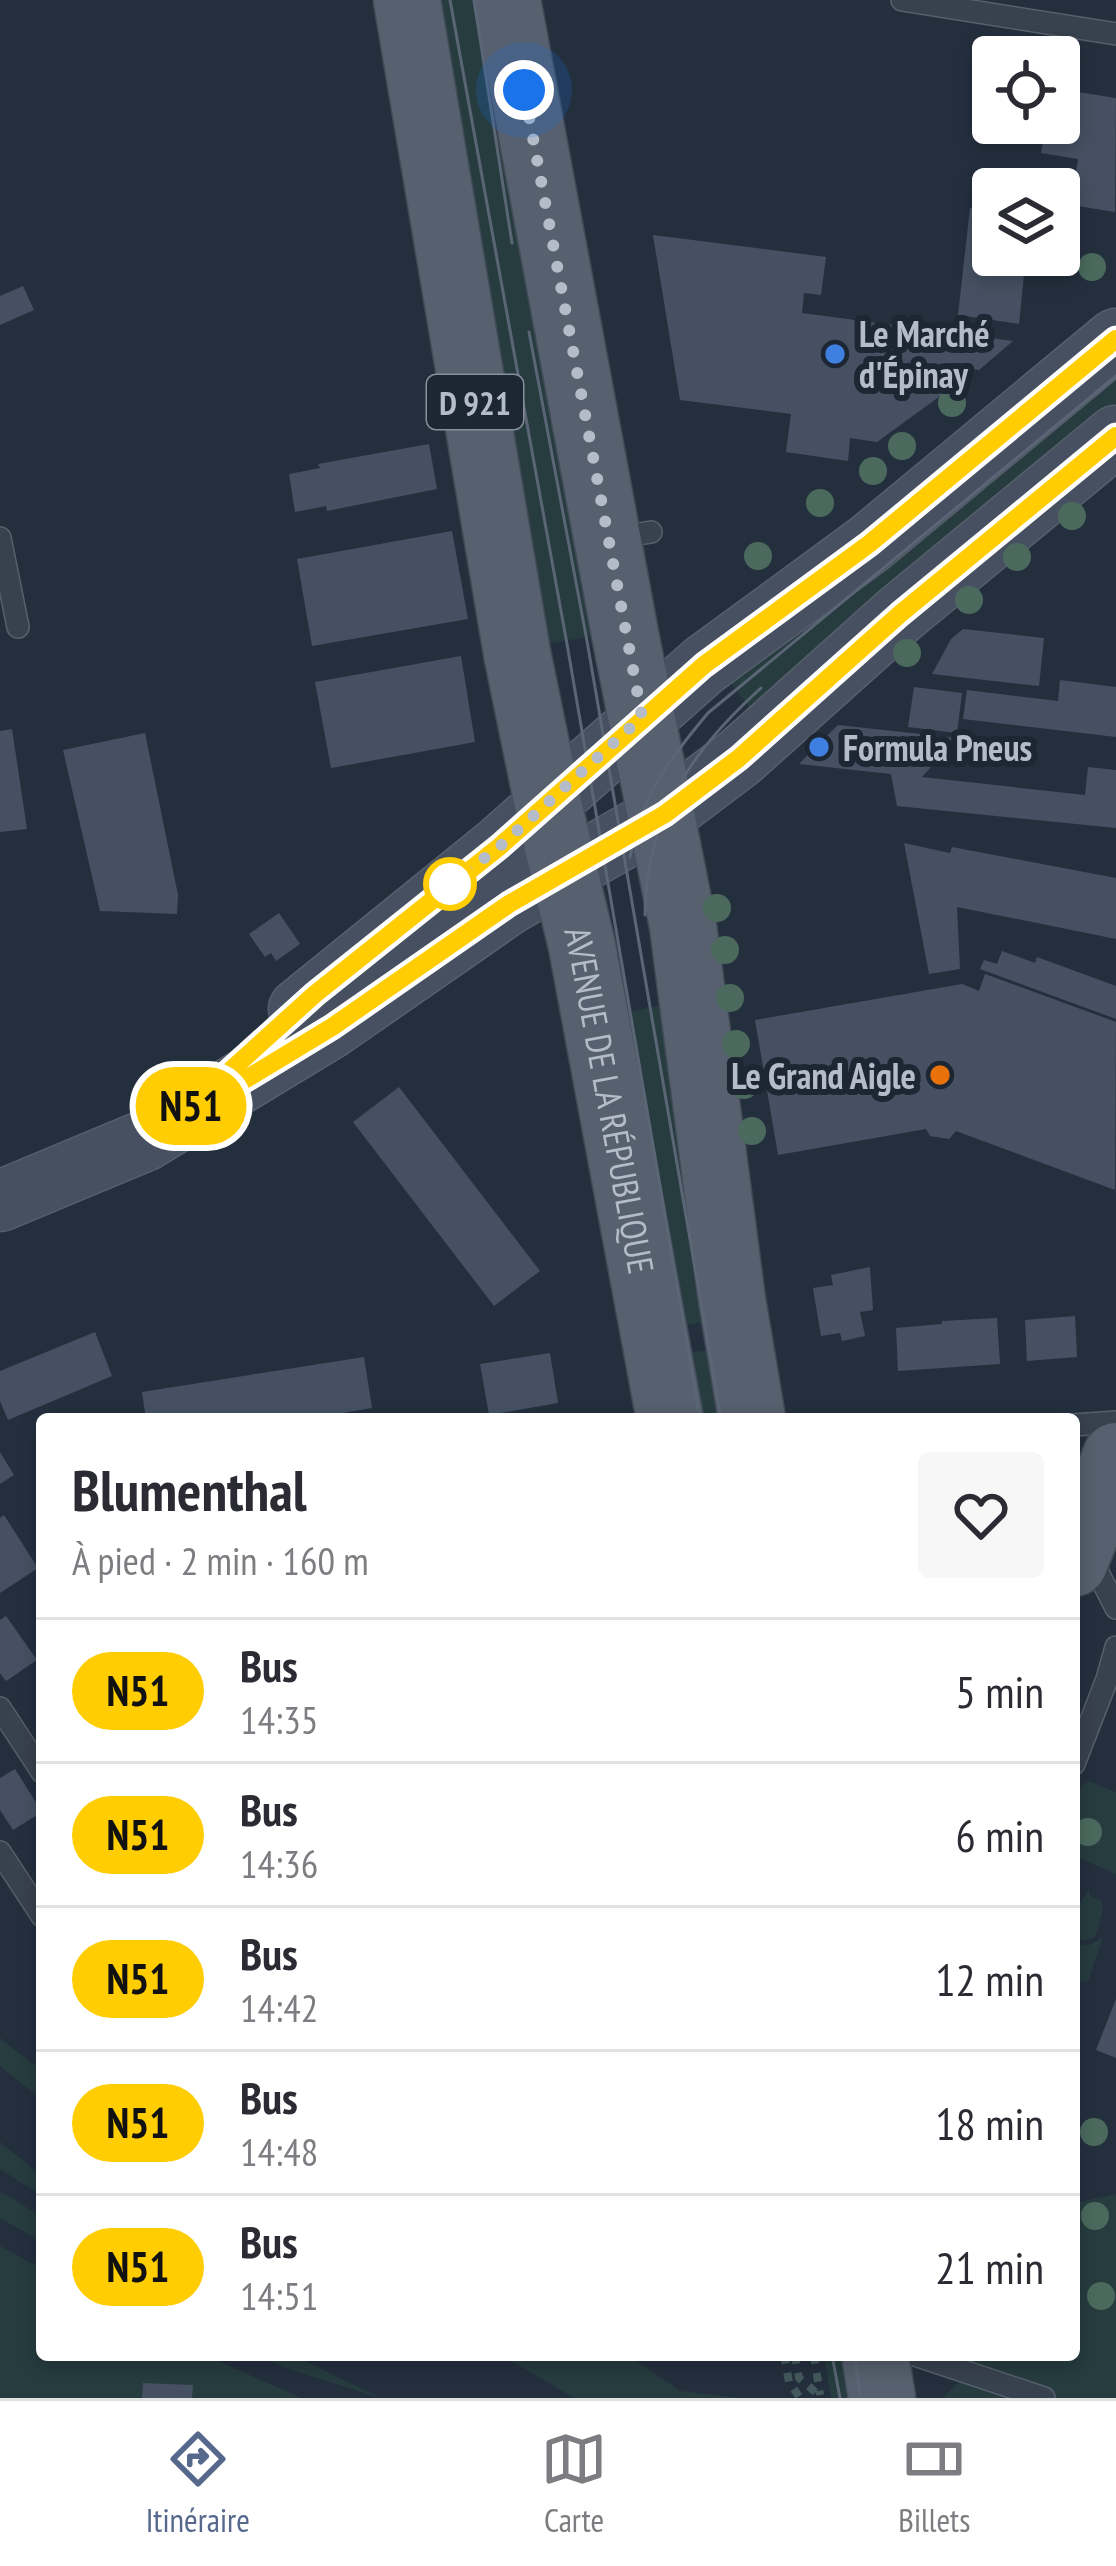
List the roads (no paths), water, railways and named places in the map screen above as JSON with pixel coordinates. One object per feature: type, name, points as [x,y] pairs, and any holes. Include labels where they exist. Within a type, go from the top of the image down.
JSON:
[{"type":"main road","name":"AVENUE DE LA RÉPUBLIQUE","points":[[406,0],[518,653],[539,850],[582,946],[669,1413]]},
{"type":"main road","name":"D 921","points":[[507,0],[629,536],[642,717],[686,940],[751,1413]]},
{"type":"main road","points":[[539,850],[642,717],[704,665],[869,544],[1116,339]]},
{"type":"main road","points":[[0,1201],[116,1155],[170,1125],[315,994],[539,850],[662,816],[739,758],[900,614],[1116,436]]},
{"type":"main road","points":[[1080,1548],[1116,1456]]},
{"type":"main road","points":[[876,2361],[883,2398]]},
{"type":"main road","points":[[902,2361],[904,2398]]},
{"type":"lane","points":[[902,0],[1116,34]]},
{"type":"lane","points":[[0,538],[18,626]]},
{"type":"lane","points":[[1080,1425],[1116,1422]]},
{"type":"lane","points":[[1080,1556],[1116,1608]]},
{"type":"lane","points":[[1080,1749],[1116,1647]]},
{"type":"lane","points":[[0,1708],[36,1763]]},
{"type":"lane","points":[[0,1852],[36,1907]]},
{"type":"lane","points":[[933,2361],[1044,2398]]},
{"type":"tram line","points":[[450,0],[699,1413]]},
{"type":"tram line","points":[[474,0],[512,243]]},
{"type":"tram line","points":[[529,332],[720,1413]]},
{"type":"tram line","points":[[630,857],[658,779],[708,713],[1116,376]]},
{"type":"tram line","points":[[645,915],[654,847],[677,788],[713,736],[761,688]]},
{"type":"tram line","points":[[833,2361],[840,2398]]},
{"type":"tram line","points":[[855,2361],[861,2398]]},
{"type":"place","name":"Le Marché d'Épinay","points":[[835,354]]},
{"type":"place","name":"Formula Pneus","points":[[819,747]]},
{"type":"place","name":"Le Grand Aigle","points":[[940,1075]]}]
